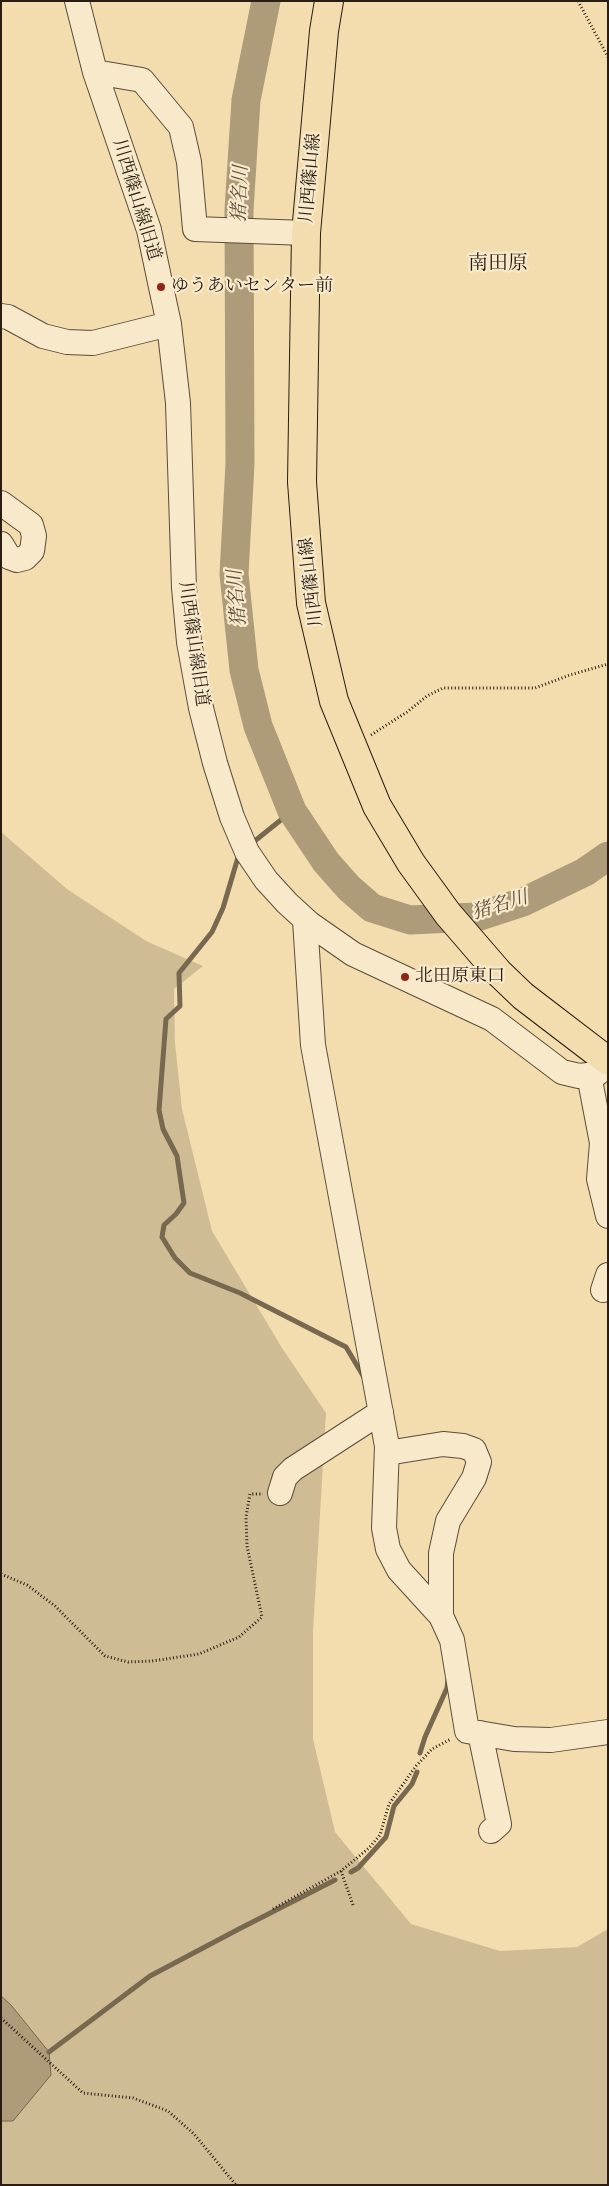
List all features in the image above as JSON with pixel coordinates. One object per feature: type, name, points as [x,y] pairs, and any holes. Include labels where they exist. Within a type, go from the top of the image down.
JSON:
[{"type":"main road","name":"川西篠山線","points":[[329,1],[324,31],[306,233],[302,482],[311,603],[334,701],[376,806],[411,863],[448,914],[498,972],[602,1066]]},
{"type":"street","name":"川西篠山線旧道","points":[[77,1],[95,72],[149,230],[169,324],[178,403],[184,588],[190,642],[201,708],[232,817],[247,852],[266,880],[305,920],[353,954],[492,1019],[562,1072],[579,1076],[602,1066]]},
{"type":"street","points":[[95,72],[142,80],[181,127],[189,162],[195,229],[204,231],[306,233]]},
{"type":"street","points":[[1,316],[8,317],[43,336],[67,342],[92,343],[169,324]]},
{"type":"street","points":[[1,503],[31,524],[34,536],[32,551],[25,558],[17,560],[9,557],[1,544]]},
{"type":"street","points":[[305,920],[313,1045],[376,1416],[387,1453],[384,1528],[388,1549],[399,1570],[441,1616],[452,1640],[474,1732],[500,1824],[491,1832]]},
{"type":"street","points":[[602,1066],[602,1143],[599,1179],[608,1216]]},
{"type":"street","points":[[280,1493],[285,1478],[293,1469],[376,1416]]},
{"type":"street","points":[[387,1453],[443,1444],[463,1446],[474,1450],[480,1462],[474,1478],[448,1521],[441,1553],[441,1616]]},
{"type":"street","points":[[474,1732],[514,1738],[551,1740],[608,1732]]},
{"type":"path","points":[[578,1],[608,57]]},
{"type":"path","points":[[370,735],[407,712],[427,696],[443,688],[535,688],[608,664]]},
{"type":"path","points":[[1,1574],[27,1585],[55,1606],[105,1656],[128,1662],[152,1661],[199,1654],[239,1637],[262,1617],[247,1546],[246,1517],[250,1494],[280,1493]]},
{"type":"path","points":[[273,1909],[341,1871],[369,1848],[380,1835],[389,1804],[424,1756],[432,1749],[474,1732]]},
{"type":"path","points":[[341,1871],[353,1905]]},
{"type":"path","points":[[1,2018],[83,2093],[133,2098],[168,2111],[194,2134],[236,2185]]},
{"type":"shaded area","points":[[1,832],[67,889],[146,941],[203,966],[174,989],[175,1043],[182,1109],[212,1231],[282,1348],[326,1413],[313,1632],[313,1739],[335,1832],[411,1924],[500,1951],[577,1947],[608,1929],[608,2185],[1,2185]]},
{"type":"shaded area","points":[[1,1996],[11,2005],[49,2052],[51,2075],[13,2121],[1,2121]]},
{"type":"waterway","name":"猪名川","points":[[266,1],[246,100],[239,210],[240,464],[234,574],[244,670],[258,726],[292,811],[326,862],[349,888],[372,908],[410,920],[477,917],[523,902],[585,872],[608,856]]},
{"type":"waterway","points":[[251,844],[292,811]]},
{"type":"waterway","points":[[239,854],[223,908],[212,932],[179,973],[180,1006],[166,1019],[159,1110],[163,1129],[177,1156],[184,1203],[164,1225],[162,1237],[175,1258],[190,1273],[240,1293],[346,1347],[365,1379]]},
{"type":"waterway","points":[[420,1753],[425,1737],[447,1688],[448,1679]]},
{"type":"waterway","points":[[351,1872],[358,1868],[386,1837],[394,1806],[412,1784],[417,1772]]},
{"type":"waterway","points":[[49,2052],[150,1976],[335,1880]]},
{"type":"place","name":"ゆうあいセンター前","points":[[161,287]]},
{"type":"place","name":"北田原東口","points":[[405,977]]},
{"type":"district","name":"南田原","points":[[498,264]]}]
